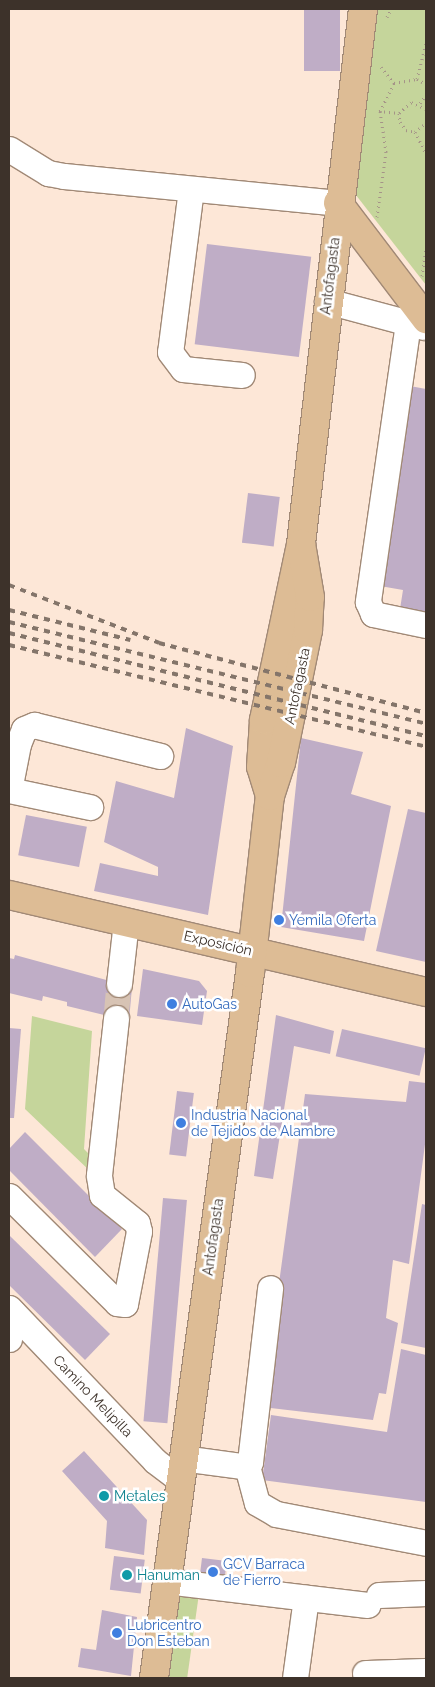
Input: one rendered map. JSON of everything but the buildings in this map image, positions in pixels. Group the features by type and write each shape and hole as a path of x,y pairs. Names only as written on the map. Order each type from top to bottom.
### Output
{"main road":[{"name":"Antofagasta","path":"154,1678 253,952 270,796 261,767 264,720 301,544 338,203 363,9"},
{"path":"338,203 372,250 420,323"},
{"name":"Exposición","path":"9,895 426,992"}],"street":[{"path":"9,149 48,173 64,176 338,203"},
{"path":"191,189 170,352 182,369 242,375"},
{"path":"327,301 420,323 368,602 373,614 426,625"},
{"path":"90,807 9,790 18,744 24,729 34,725 160,756"},
{"path":"119,984 126,922"},
{"path":"9,1196 117,1303 125,1304 139,1231 137,1224 102,1195 99,1176 116,1018"},
{"path":"246,1466 252,1457 270,1288"},
{"path":"9,1339 11,1310"},
{"name":"Camino Melipilla","path":"11,1310 155,1461 181,1469"},
{"path":"181,1469 246,1466"},
{"path":"246,1466 257,1503 276,1514 426,1543"},
{"path":"166,1581 306,1598 373,1600 426,1593"},
{"path":"295,1678 306,1598"},
{"path":"365,1673 426,1671"}],"path":[{"path":"417,80 426,42"},
{"path":"379,61 383,75 394,83 417,80 426,84"},
{"path":"372,250 386,152 380,111 394,83"},
{"path":"420,103 426,95"},
{"path":"415,132 406,130 400,122 399,113 411,102 420,103 426,109"},
{"path":"415,132 426,123"},
{"path":"415,132 426,154"}],"green space":[{"path":"373,9 426,9 426,285 352,190"},
{"path":"32,1016 92,1031 84,1149 93,1158 91,1172 25,1109"},
{"path":"178,1585 200,1588 187,1678 165,1678"}],"tunnel":[{"path":"116,1018 119,984"}],"railway":[{"path":"9,585 159,643 426,713"},
{"path":"9,610 130,640"},
{"path":"9,622 426,724"},
{"path":"9,633 426,736"},
{"path":"9,645 426,747"}],"place":[{"name":"Yemila Oferta","path":"279,920"},
{"name":"AutoGas","path":"172,1004"},
{"name":"Industria Nacional de Tejidos de Alambre","path":"181,1123"},
{"name":"Metales","path":"104,1496"},
{"name":"GCV Barraca de Fierro","path":"213,1572"},
{"name":"Hanuman","path":"127,1575"},
{"name":"Lubricentro Don Esteban","path":"117,1633"}]}
